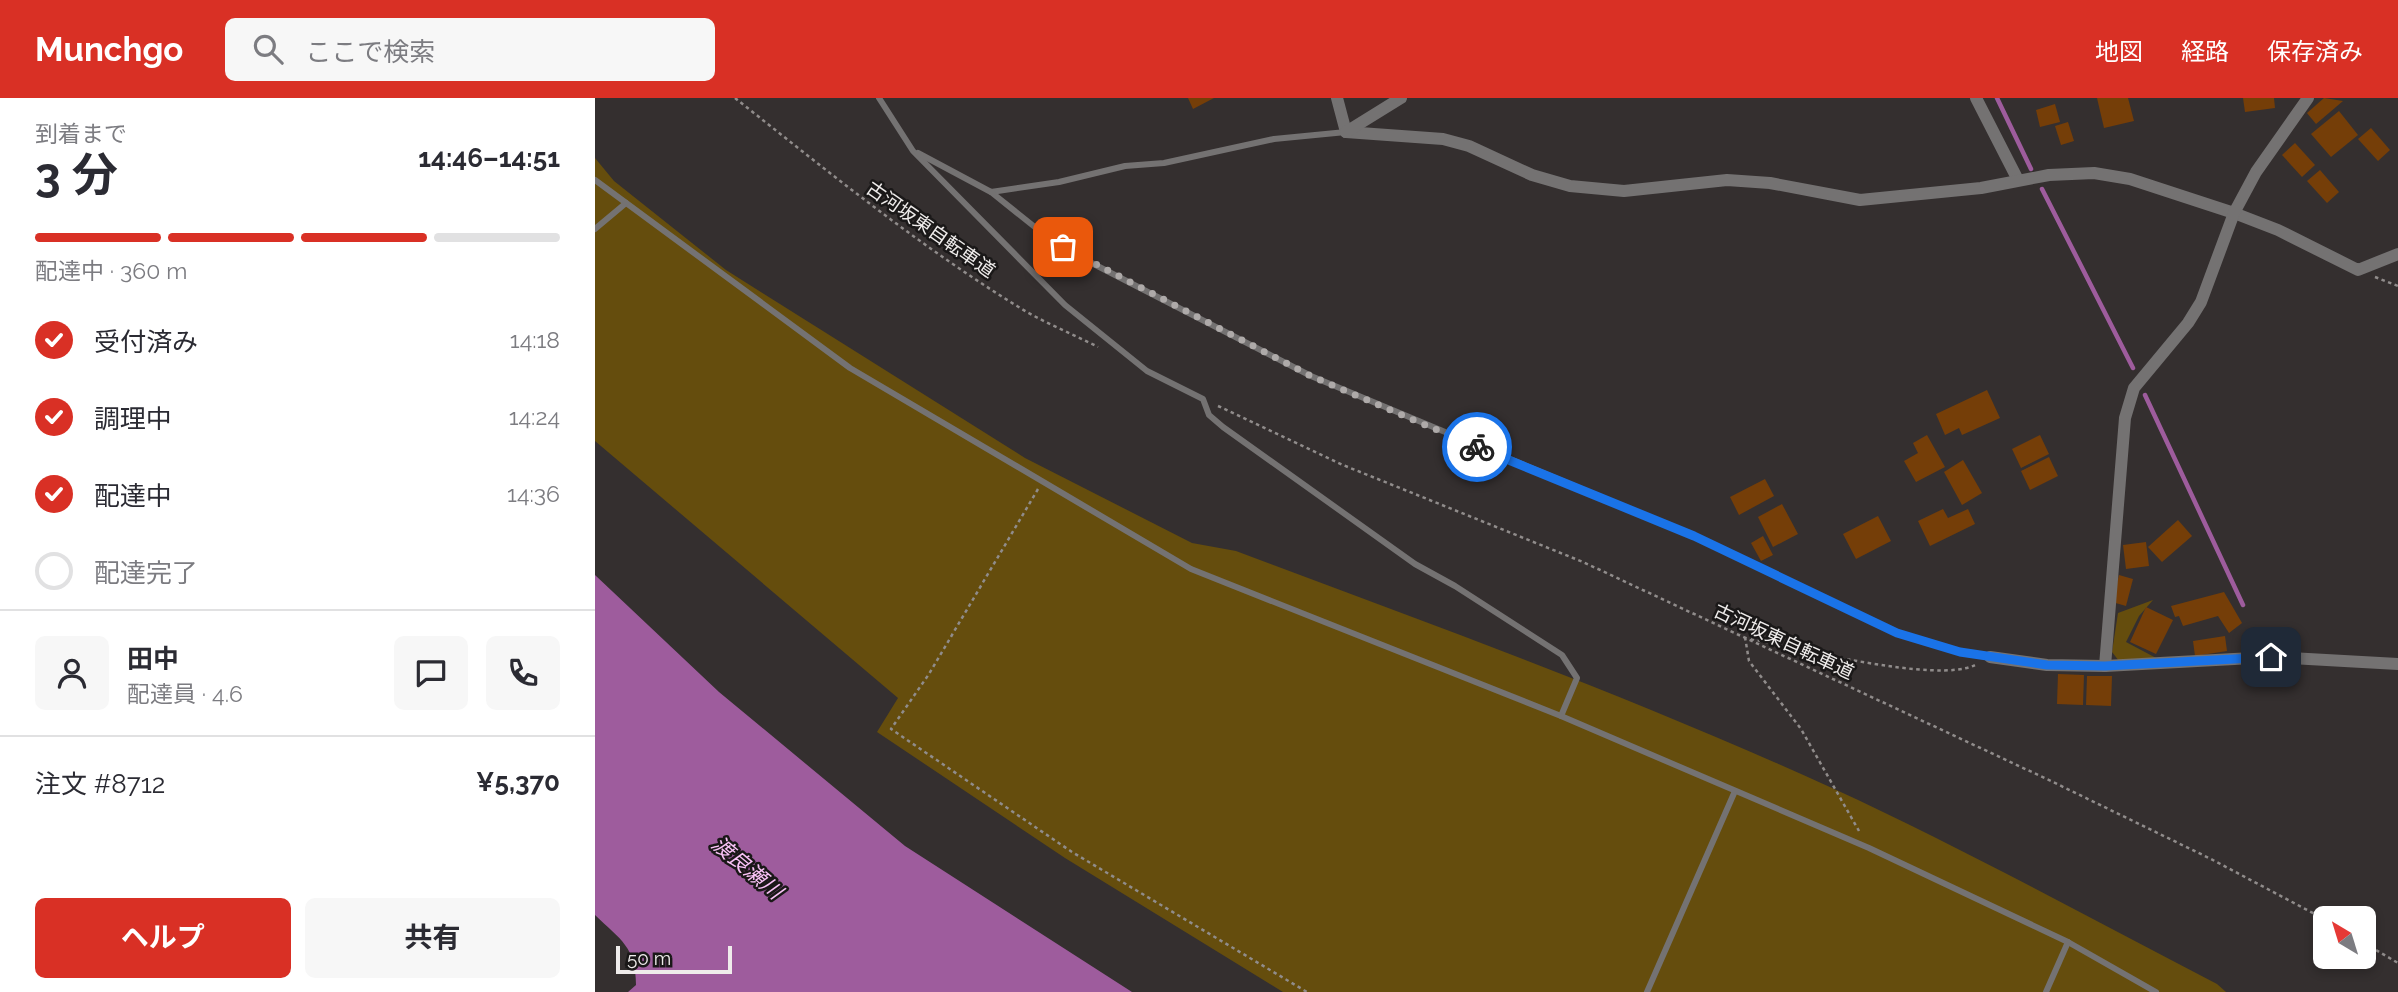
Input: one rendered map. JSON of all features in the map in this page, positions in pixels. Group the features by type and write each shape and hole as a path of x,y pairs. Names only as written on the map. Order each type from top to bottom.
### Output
{"street":[{"path":"1337,98 1346,132"},
{"path":"1346,132 1401,98"},
{"path":"1976,98 2018,180"},
{"path":"2105,666 2120,470 2129,400 2201,302 2234,214 2256,172 2308,98"},
{"path":"1346,132 1443,139 1469,146 1532,175 1570,186 1624,191 1727,180 1770,183 1860,200 2094,173 2130,179 2279,230 2358,270 2398,254"},
{"path":"1990,657 2047,665 2105,666 2271,657 2398,664"}],"lane":[{"path":"879,98 913,151 1065,305 1147,371 1203,399 1209,415 1223,428 1335,509 1562,655 1577,678 1561,716"},
{"path":"991,192 1059,182 1125,166 1164,163 1274,139 1346,132"},
{"path":"913,151 991,192 1046,236 1080,257 1311,376 1694,536 1897,633 1960,652 1990,657"},
{"path":"595,180 850,368 1191,569 1561,716 1869,848 2068,942 2156,992"},
{"path":"595,229 626,203"},
{"path":"1647,992 1735,791"},
{"path":"2046,992 2068,942"}],"path":[{"name":"古河坂東自転車道","path":"735,98 951,262 1018,307 1101,349"},
{"name":"古河坂東自転車道","path":"1221,407 1343,465 1583,562 2088,799 2211,859 2313,913"},
{"path":"1042,482 929,674 891,729 1072,852 1307,992"},
{"path":"1869,848 1801,729 1749,661 1744,637 1835,657 1941,671 1967,669 1990,657"},
{"path":"2377,951 2398,963"}],"shaded area":[{"path":"595,158 614,181 726,270 1025,458 1192,543 1236,551 1387,607 1536,664 1759,755 1978,859 2217,984 2226,992 1283,992 1065,858 877,732 898,698 595,441"},
{"path":"2153,600 2139,616 2126,642 2158,659 2119,661 2112,652 2118,613"}],"water":[{"name":"渡良瀬川","path":"595,575 719,692 905,846 1132,992 628,992 636,985 630,953 595,915"}],"building":[{"path":"1188,98 1214,98 1193,109"},
{"path":"2097,98 2128,98 2134,121 2104,128"},
{"path":"2243,98 2274,98 2275,108 2245,112"},
{"path":"2324,98 2343,101 2316,124 2307,113"},
{"path":"2055,104 2060,122 2040,127 2036,110"},
{"path":"2339,111 2358,135 2331,157 2311,134"},
{"path":"2068,122 2074,141 2061,145 2055,126"},
{"path":"2371,128 2390,150 2378,161 2358,139"},
{"path":"2295,143 2315,165 2302,177 2282,155"},
{"path":"2320,170 2339,192 2327,203 2307,181"},
{"path":"1987,390 2000,418 1962,435 1959,428 1945,435 1936,414"},
{"path":"1927,435 1945,467 1916,482 1904,461 1918,453 1913,443"},
{"path":"2040,435 2049,454 2021,468 2012,449"},
{"path":"2049,457 2058,476 2030,490 2021,471"},
{"path":"1963,460 1982,493 1962,505 1944,472"},
{"path":"1765,479 1774,496 1739,515 1730,497"},
{"path":"1782,504 1798,534 1773,547 1758,517"},
{"path":"1943,509 1948,518 1968,509 1975,524 1930,546 1918,521"},
{"path":"1878,516 1891,541 1856,559 1843,534"},
{"path":"2178,520 2192,536 2162,562 2148,547"},
{"path":"1763,536 1773,555 1761,561 1751,543"},
{"path":"2146,542 2149,566 2126,569 2123,545"},
{"path":"2119,575 2133,579 2126,606 2112,602"},
{"path":"2224,592 2242,623 2229,633 2218,616 2183,626 2179,616 2175,617 2171,606"},
{"path":"2146,607 2173,620 2156,654 2130,642"},
{"path":"2225,636 2227,651 2195,656 2193,641"},
{"path":"2058,674 2084,675 2083,705 2057,704"},
{"path":"2087,676 2112,676 2111,706 2086,705"}],"waterway":[{"path":"1997,98 2031,169"},
{"path":"2042,189 2133,368"},
{"path":"2145,395 2243,605"}],"way so far":[{"path":"1063,247 1311,376 1477,447"}],"route":[{"path":"1477,447 1694,536 1897,633 1960,652 2047,665 2105,666 2151,666 2271,657"}]}
